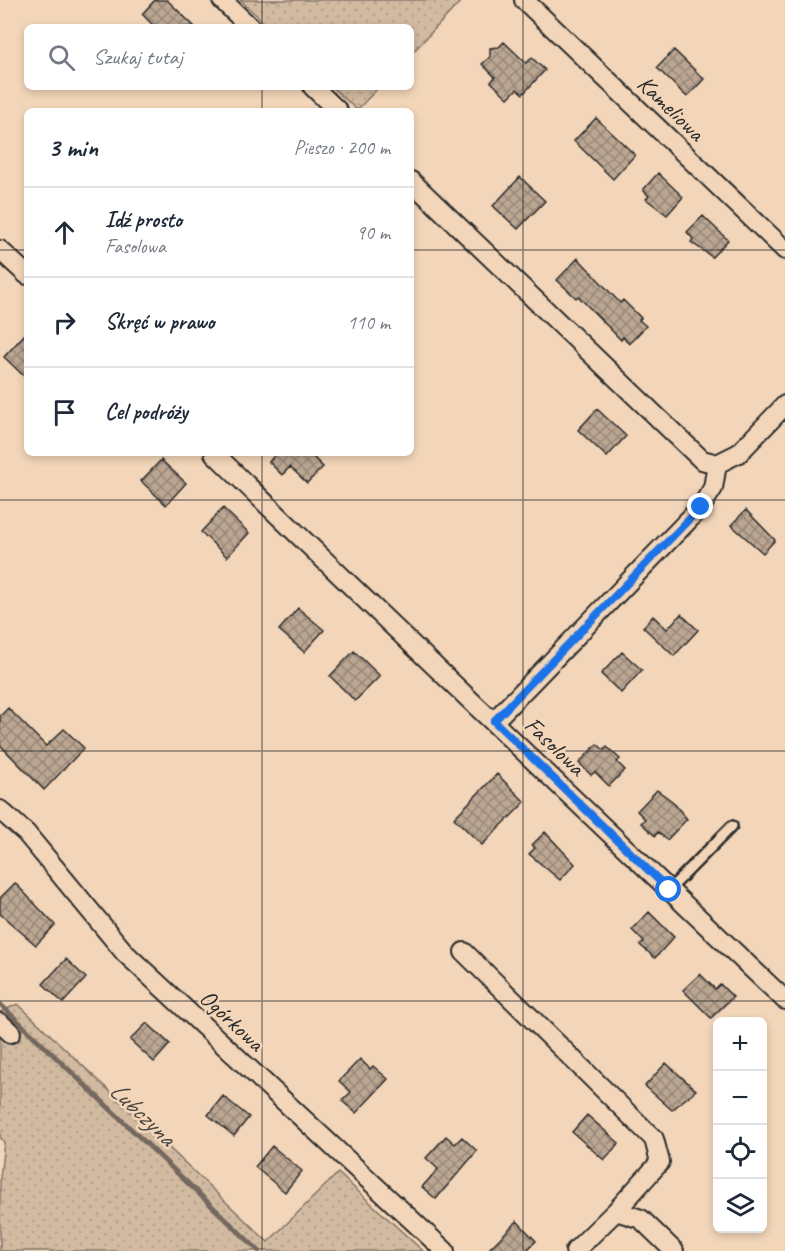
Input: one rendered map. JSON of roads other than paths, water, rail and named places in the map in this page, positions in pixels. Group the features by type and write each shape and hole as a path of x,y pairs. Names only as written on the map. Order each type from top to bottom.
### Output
{"street":[{"path":"222,0 247,24"},
{"name":"Kameliowa","path":"524,0 785,250"},
{"path":"316,90 335,108"},
{"path":"414,184 702,460 717,464 740,453 785,405"},
{"path":"0,250 24,272"},
{"name":"Fasolowa","path":"217,456 414,649 494,721 785,1000"},
{"path":"494,721 701,507 713,488 717,464"},
{"name":"Ogórkowa","path":"0,810 26,833 125,953 445,1251"},
{"path":"464,952 654,1139 660,1162 616,1211 575,1251"},
{"path":"616,1211 641,1219 674,1251"}],"lane":[{"path":"669,890 732,826"}],"waterway":[{"name":"Lubczyna","path":"0,1004 259,1251"}]}
